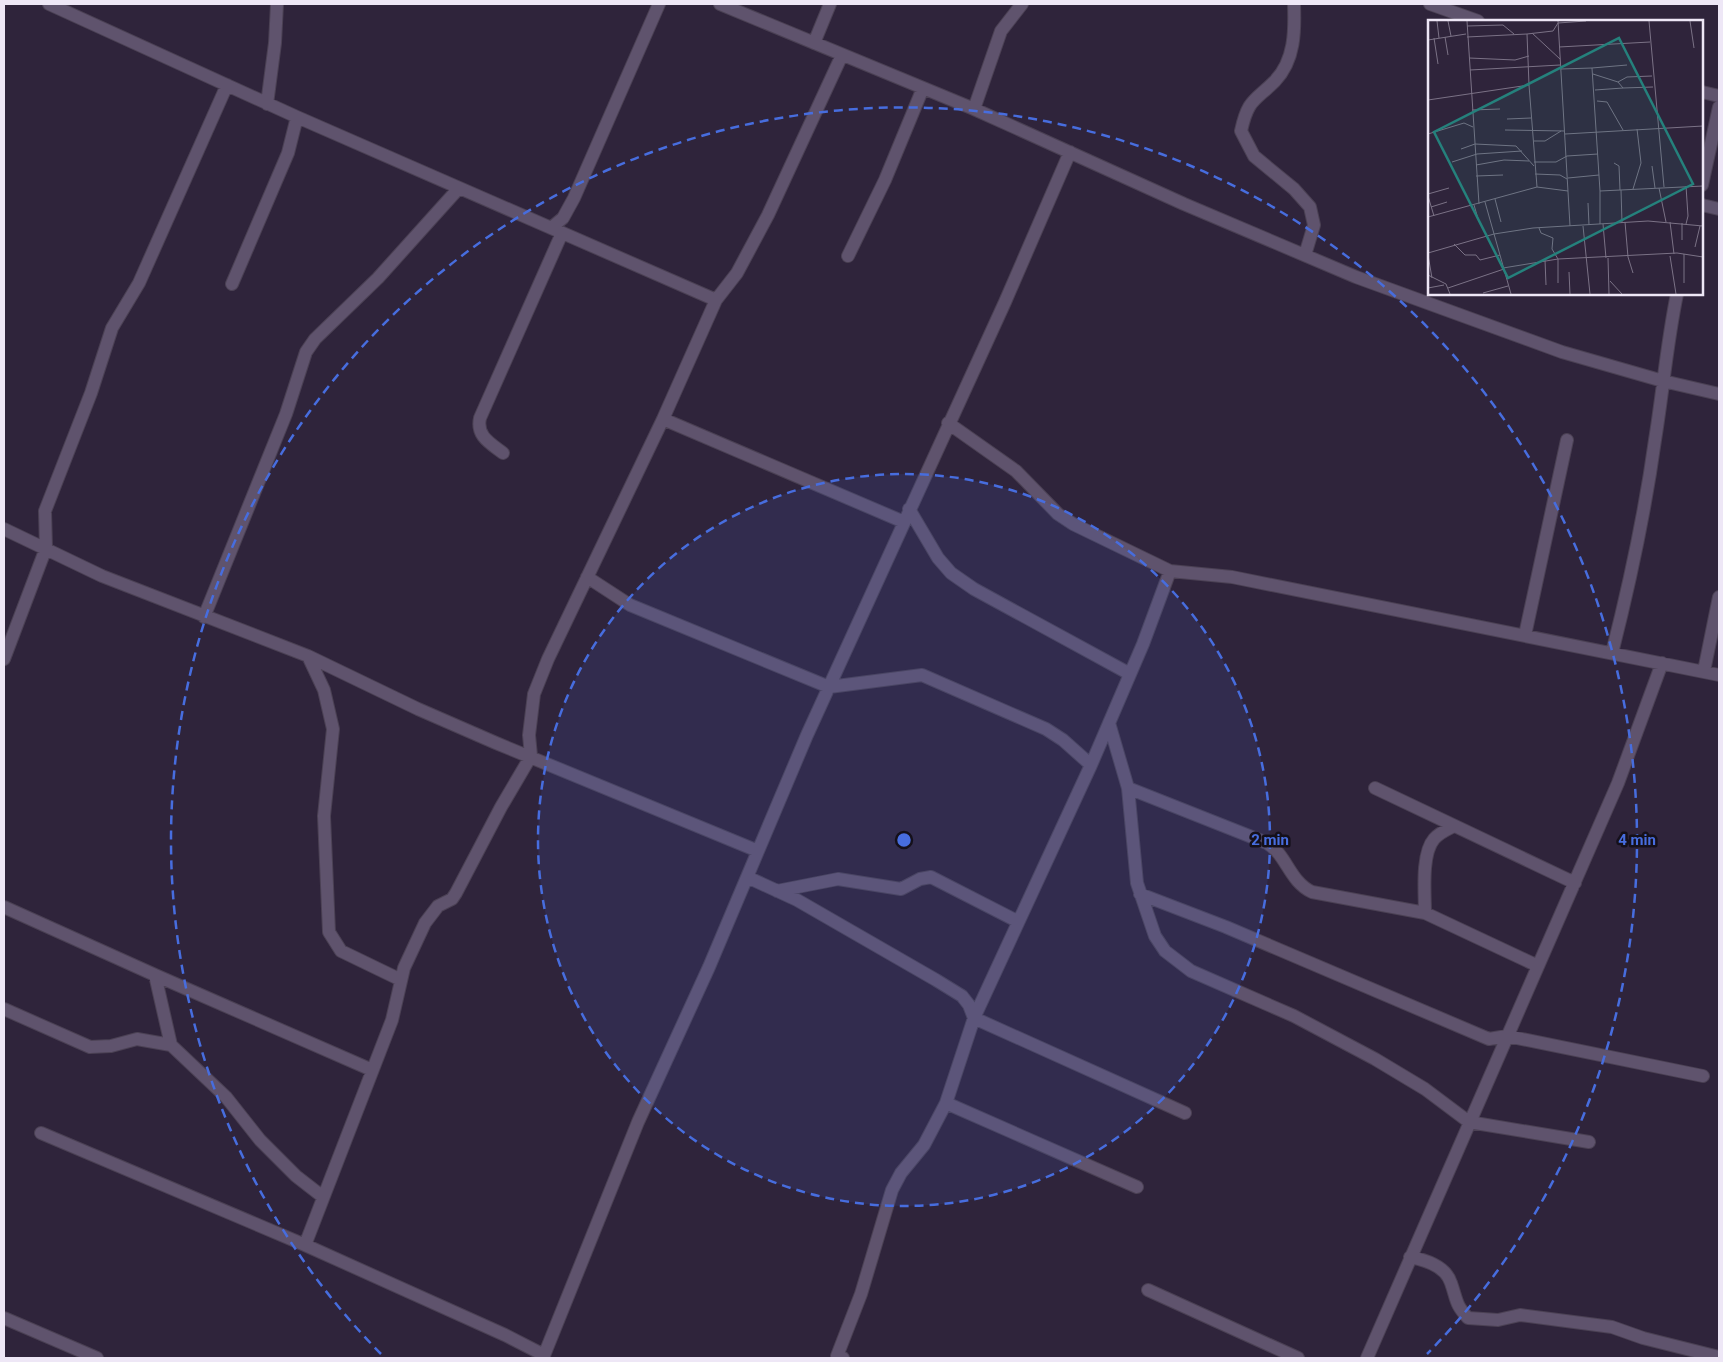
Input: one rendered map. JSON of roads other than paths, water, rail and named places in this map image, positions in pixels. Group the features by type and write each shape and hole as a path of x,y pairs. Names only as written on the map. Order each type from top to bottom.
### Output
{"street":[{"path":"48,4 62,7 267,104 716,300"},
{"path":"267,104 275,43 277,4"},
{"path":"504,453 480,434 478,427 480,418 557,230 574,198 659,4"},
{"path":"720,4 974,109 1305,255 1491,328 1562,352 1663,381 1719,394"},
{"path":"814,43 830,4"},
{"path":"974,109 1001,31 1022,4"},
{"path":"1294,4 1292,48 1275,80 1250,102 1244,115 1241,131 1254,156 1294,190 1310,207 1314,225 1305,255"},
{"path":"1430,4 1475,20"},
{"path":"304,1245 392,1020 400,980 425,923 438,906 452,899 456,893 531,756 529,735 534,694 548,658 663,419 716,300 737,273 768,215 842,54"},
{"path":"4,660 46,548 45,511 91,393 112,328 139,283 227,85"},
{"path":"848,256 885,180 923,88"},
{"path":"1703,92 1719,96"},
{"path":"1703,180 1719,107"},
{"path":"232,284 288,153 297,117"},
{"path":"41,1133 304,1245 505,1335 544,1357 638,1122 829,687 948,423 1005,302 1070,152"},
{"path":"204,617 286,414 306,352 315,339 378,278 459,188"},
{"path":"1703,205 1719,209"},
{"path":"1612,653 1638,546 1668,339 1677,295"},
{"path":"663,419 904,522"},
{"path":"948,423 1016,471 1058,514 1073,524 1170,571 1232,577 1719,675"},
{"path":"1525,635 1567,440"},
{"path":"909,509 938,558 951,573 974,589 1130,674"},
{"path":"4,529 102,576 308,656 418,709 758,851"},
{"path":"838,1358 861,1294 892,1190 901,1173 924,1145 946,1103 974,1018 1017,921 1091,765 1130,674 1170,571"},
{"path":"587,577 630,605 829,687 908,675 922,675 1046,729 1063,740 1091,765"},
{"path":"1704,672 1719,597"},
{"path":"308,656 324,690 333,729 324,816 329,932 341,951 400,980"},
{"path":"1367,1358 1618,783 1662,663"},
{"path":"1109,723 1128,788 1136,883 1155,936 1166,951 1192,971 1294,1016 1375,1059 1425,1089 1469,1122 1589,1142"},
{"path":"1128,788 1266,843 1276,849 1294,879 1303,888 1312,892 1425,913 1538,966"},
{"path":"1375,788 1575,883"},
{"path":"1425,913 1427,853 1436,837 1454,826"},
{"path":"747,877 777,891 962,996 974,1018 1185,1113"},
{"path":"777,891 838,879 901,889 920,879 931,877 1017,921"},
{"path":"1140,894 1226,928 1489,1039 1507,1036 1703,1076"},
{"path":"4,907 372,1070"},
{"path":"155,975 171,1044 226,1097 260,1140 296,1176 323,1197"},
{"path":"4,1008 90,1047 111,1046 137,1039 171,1044"},
{"path":"946,1103 1137,1187"},
{"path":"1410,1257 1434,1264 1446,1274 1451,1283 1453,1298 1468,1318 1498,1320 1520,1315 1612,1327 1643,1338 1719,1357"},
{"path":"1148,1290 1298,1358"},
{"path":"4,1318 97,1358"}]}
